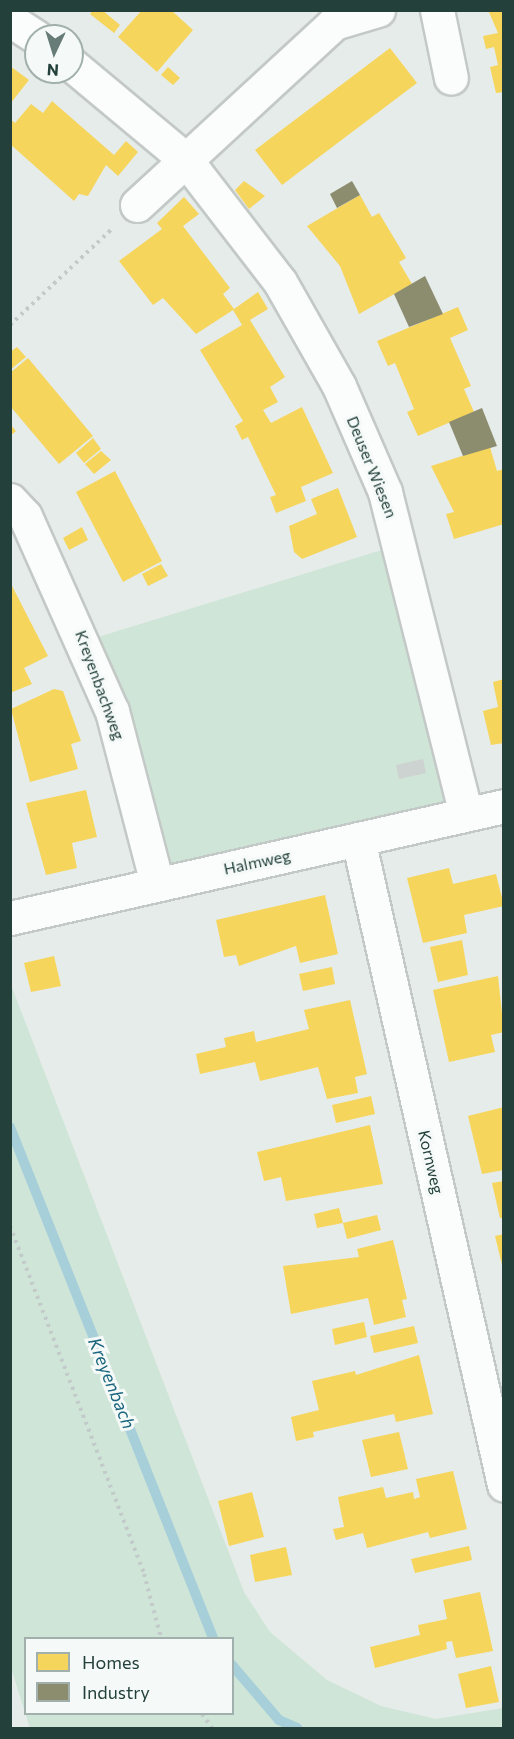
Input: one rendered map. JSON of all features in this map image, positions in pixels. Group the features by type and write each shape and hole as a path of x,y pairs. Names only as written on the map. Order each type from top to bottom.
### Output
{"street":[{"path":"137,205 334,22 378,10"},
{"path":"437,10 451,78"},
{"path":"10,20 24,30"},
{"name":"Deuser Wiesen","path":"84,75 186,160 280,282 339,386 381,482 408,571 466,814"},
{"name":"Kreyenbachweg","path":"10,500 26,516 108,701 157,884"},
{"name":"Halmweg","path":"10,918 504,806"},
{"name":"Kornweg","path":"358,839 504,1485"}],"path":[{"path":"10,325 137,205"},
{"path":"10,1226 144,1574 162,1637"},
{"path":"203,1715 212,1728"}],"green space":[{"path":"398,545 466,814 157,884 85,641"},
{"path":"11,985 244,1592 270,1632 327,1680 381,1706 436,1719 503,1708 503,1728 30,1728 26,1715 234,1715 234,1637 24,1637 24,1709 10,1665"}],"building: Homes":[{"path":"93,10 102,10 120,25 114,33 90,14"},
{"path":"142,10 171,10 193,30 157,72 118,37"},
{"path":"488,10 504,10 504,92 496,93 490,67 498,65 494,47 486,49 483,36 498,33"},
{"path":"390,48 417,83 282,185 255,150"},
{"path":"10,66 24,76 26,84 10,104"},
{"path":"168,67 180,78 173,85 161,75"},
{"path":"52,101 114,155 126,141 138,152 118,176 106,165 88,196 79,194 74,201 10,144 10,119 15,123 31,104 43,113"},
{"path":"244,181 265,196 249,209 235,190"},
{"path":"360,195 372,217 379,213 406,258 399,262 412,284 359,314 340,266 307,226"},
{"path":"184,197 199,214 183,226 230,288 223,294 234,309 258,292 268,309 250,320 285,377 270,387 278,402 263,410 271,423 302,407 333,473 301,487 306,501 276,513 270,497 276,495 248,437 242,440 235,426 243,421 200,350 242,325 233,310 196,334 163,298 153,305 119,261 162,229 157,223"},
{"path":"458,307 468,330 450,338 471,386 464,389 474,412 418,436 407,412 414,409 395,363 388,366 377,341"},
{"path":"17,347 26,357 10,370 10,352"},
{"path":"28,358 93,436 59,464 10,406 10,373"},
{"path":"10,424 16,431 10,436"},
{"path":"93,438 101,449 84,463 76,453"},
{"path":"490,447 497,471 504,469 504,524 454,539 446,514 454,512 431,466"},
{"path":"101,451 111,460 94,474 85,464"},
{"path":"115,471 162,561 123,582 76,492"},
{"path":"338,488 357,537 302,559 294,552 289,526 317,514 311,499"},
{"path":"82,527 88,540 69,550 63,538"},
{"path":"161,564 168,576 148,586 142,574"},
{"path":"10,582 48,656 24,668 32,684 10,693"},
{"path":"504,679 504,743 491,745 483,711 498,707 493,682"},
{"path":"54,689 63,691 81,741 71,744 78,769 30,782 11,709"},
{"path":"86,790 97,837 72,843 77,868 46,875 26,803"},
{"path":"449,868 453,884 496,874 504,906 464,915 467,933 423,943 407,878"},
{"path":"325,895 338,954 300,963 296,946 239,966 236,955 224,957 216,920"},
{"path":"462,940 468,975 438,982 430,947"},
{"path":"54,956 61,986 31,992 24,963"},
{"path":"332,967 335,984 303,991 299,974"},
{"path":"498,976 504,1032 491,1035 495,1052 449,1062 433,990"},
{"path":"350,1000 367,1074 355,1077 358,1093 327,1099 318,1067 260,1081 255,1062 200,1074 196,1054 226,1047 224,1038 254,1031 256,1042 309,1029 304,1010"},
{"path":"371,1096 375,1114 336,1123 332,1105"},
{"path":"504,1107 504,1170 482,1174 468,1116"},
{"path":"370,1125 383,1184 286,1201 281,1177 264,1181 257,1152"},
{"path":"504,1181 504,1218 500,1218 492,1183"},
{"path":"339,1208 343,1223 317,1228 314,1214"},
{"path":"377,1215 381,1230 347,1239 343,1223"},
{"path":"504,1234 504,1268 503,1269 495,1236"},
{"path":"393,1240 407,1299 402,1300 406,1317 374,1325 368,1298 291,1314 283,1266 359,1257 357,1249"},
{"path":"364,1322 367,1337 335,1345 332,1329"},
{"path":"414,1326 418,1343 374,1353 370,1336"},
{"path":"419,1355 433,1414 396,1422 394,1414 313,1432 314,1437 296,1441 291,1417 319,1410 312,1381 355,1371 356,1375"},
{"path":"399,1432 408,1469 371,1477 362,1440"},
{"path":"453,1471 467,1529 430,1538 428,1532 367,1548 363,1533 336,1540 333,1529 344,1527 338,1497 383,1487 386,1498 413,1492 414,1499 420,1497 416,1479"},
{"path":"252,1492 264,1537 229,1546 218,1501"},
{"path":"469,1546 472,1560 415,1573 411,1559"},
{"path":"286,1547 292,1575 255,1582 250,1555"},
{"path":"480,1592 493,1651 456,1658 452,1641 446,1642 447,1649 375,1668 370,1647 420,1635 418,1625 447,1619 443,1600"},
{"path":"491,1666 499,1702 466,1708 458,1674"}],"building: Industry":[{"path":"352,181 360,195 337,208 330,194"},
{"path":"425,276 443,314 409,327 394,294"},
{"path":"482,408 497,446 463,456 449,422"}],"building: Other":[{"path":"423,759 426,773 399,779 396,765"}],"waterway":[{"name":"Kreyenbach","path":"10,1127 213,1637"},
{"name":"Kreyenbach","path":"234,1667 279,1720 297,1728"}]}
